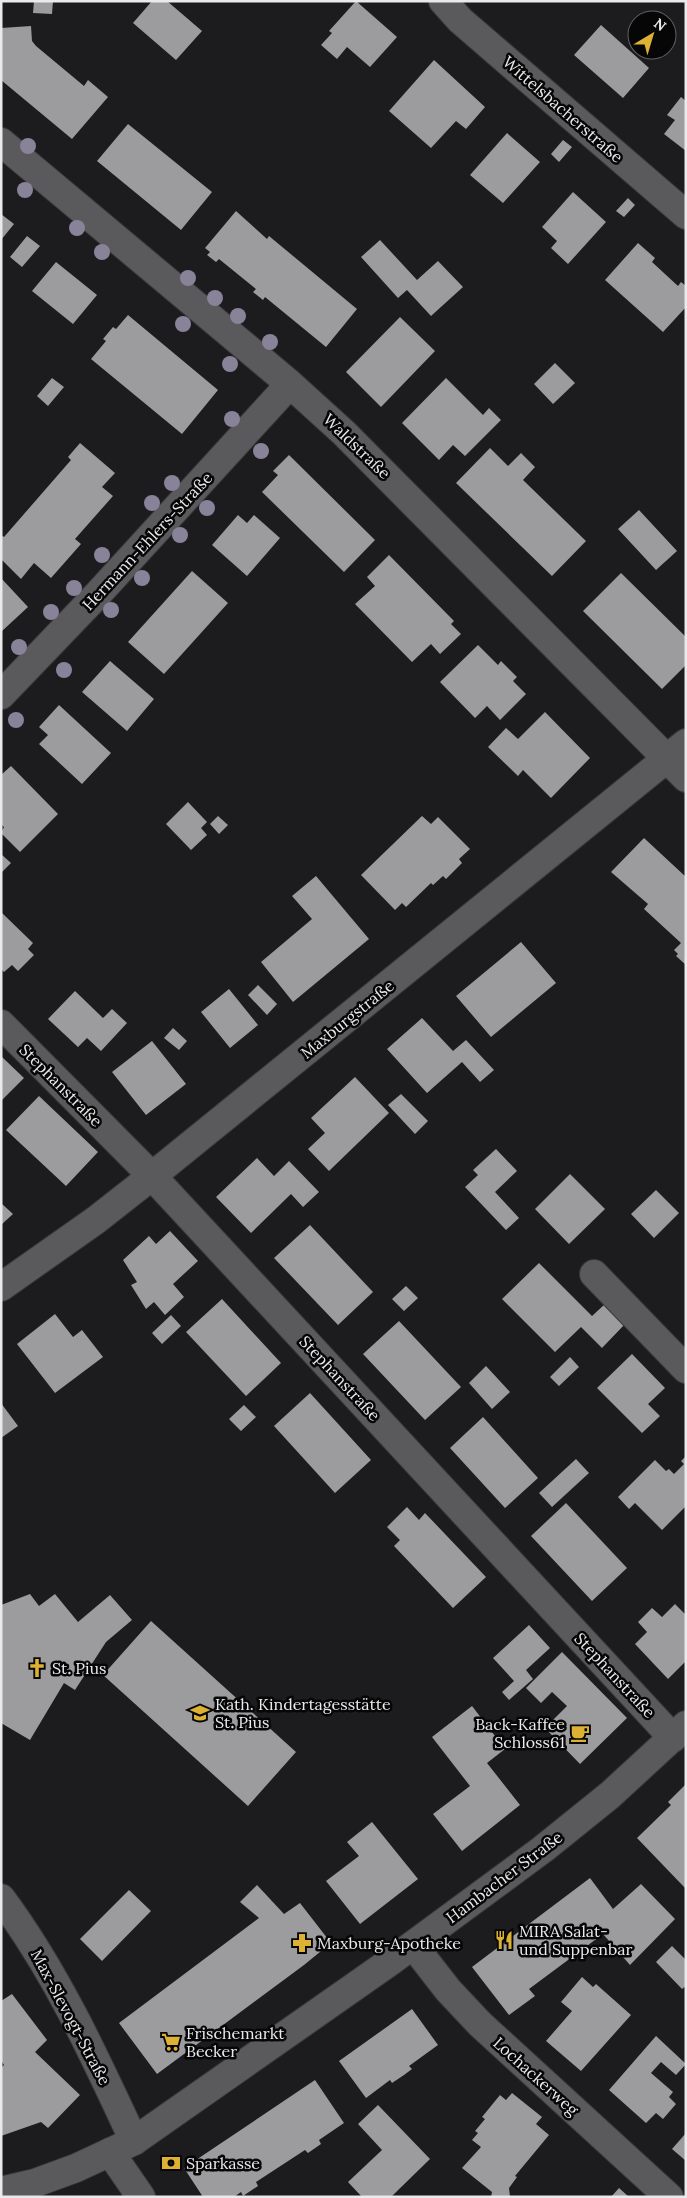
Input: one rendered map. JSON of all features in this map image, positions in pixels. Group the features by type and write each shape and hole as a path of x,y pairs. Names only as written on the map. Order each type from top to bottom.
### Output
{"street":[{"name":"Wittelsbacherstraße","path":"443,1 460,20 686,215"},
{"name":"Waldstraße","path":"1,142 290,384 344,433 679,761"},
{"name":"Hermann-Ehlers-Straße","path":"1,696 290,384"},
{"name":"Maxburgstraße","path":"1,1287 96,1220 679,761"},
{"name":"Stephanstraße","path":"1,1024 152,1176 679,1731"},
{"path":"594,1274 686,1370"},
{"name":"Hambacher Straße","path":"1,2191 35,2190 134,2140 413,1945 543,1849 610,1795 679,1731"},
{"name":"Max-Slevogt-Straße","path":"1,1898 38,1953 73,2015 134,2140"},
{"name":"Lochackerweg","path":"413,1945 448,1990 480,2024 669,2197"},
{"path":"110,2152 141,2197"}],"building":[{"path":"34,1 53,1 52,14 33,13"},
{"path":"152,1 167,1 202,31 176,60 133,23"},
{"path":"356,1 397,37 370,67 347,47 337,59 321,45 332,33 329,31"},
{"path":"601,25 627,48 627,60 640,60 649,68 623,98 574,55"},
{"path":"31,26 32,41 36,46 84,86 88,80 108,97 72,139 1,80 1,28"},
{"path":"434,60 485,107 466,129 456,121 431,148 389,111"},
{"path":"681,97 686,101 686,151 664,134 675,120 667,115"},
{"path":"128,124 212,192 181,230 97,161"},
{"path":"507,133 540,162 503,203 470,175"},
{"path":"563,140 572,147 559,162 551,154"},
{"path":"573,192 606,222 568,264 551,248 557,241 542,227"},
{"path":"628,198 635,205 624,217 616,211"},
{"path":"236,211 267,239 269,236 357,309 326,347 265,297 263,300 253,292 256,289 219,259 216,262 207,255 210,252 205,248"},
{"path":"1,214 14,224 1,240"},
{"path":"27,236 40,246 22,267 10,257"},
{"path":"380,240 417,280 438,261 463,287 431,316 407,290 398,298 361,257"},
{"path":"638,243 655,258 652,262 678,286 681,282 686,286 686,307 663,332 605,280"},
{"path":"56,262 97,295 73,324 32,291"},
{"path":"128,315 218,390 182,434 91,359 106,341 103,339 113,327 116,329"},
{"path":"400,317 435,351 381,407 346,372"},
{"path":"555,363 575,383 553,404 534,384"},
{"path":"52,378 64,387 48,406 37,396"},
{"path":"446,378 483,415 489,408 501,420 465,456 453,445 439,460 402,423"},
{"path":"80,443 115,473 102,487 113,496 75,539 81,544 51,578 34,563 21,579 1,559 1,535 4,537 71,460 68,457"},
{"path":"490,448 508,466 521,453 535,467 523,480 586,541 552,576 456,483"},
{"path":"289,455 375,540 344,572 262,492 278,475 273,471"},
{"path":"639,510 677,551 656,570 618,529"},
{"path":"238,515 247,523 254,515 280,538 247,576 212,545"},
{"path":"389,555 454,621 451,624 461,634 440,654 431,644 412,662 355,604 375,586 367,577"},
{"path":"192,571 228,603 164,674 128,642"},
{"path":"621,573 686,637 686,665 662,689 583,611"},
{"path":"1,578 28,607 1,632"},
{"path":"478,645 498,665 501,661 517,677 513,681 526,694 500,720 487,706 475,718 440,682"},
{"path":"110,661 154,699 127,731 82,692"},
{"path":"59,705 111,753 82,784 39,744 48,735 39,727"},
{"path":"545,712 590,758 551,798 523,770 518,776 488,747 506,728 518,739"},
{"path":"11,766 58,814 20,852 1,833 4,827 1,824 1,775"},
{"path":"188,802 207,822 201,828 207,835 191,850 166,824"},
{"path":"218,816 228,825 219,834 210,824"},
{"path":"422,816 431,824 438,817 470,849 459,859 462,863 446,879 443,876 433,885 431,883 406,907 402,903 395,910 361,875"},
{"path":"644,838 686,877 686,965 676,956 678,954 674,950 681,943 644,909 648,904 611,872"},
{"path":"1,854 11,863 1,873"},
{"path":"316,876 369,939 293,1002 261,962 312,919 292,896"},
{"path":"1,912 33,943 28,949 34,955 18,971 12,965 4,972 1,969"},
{"path":"521,942 556,983 491,1037 456,996"},
{"path":"258,985 277,1004 267,1015 248,995"},
{"path":"229,989 258,1025 230,1048 201,1012"},
{"path":"75,991 103,1018 112,1009 127,1023 101,1051 87,1038 78,1047 48,1019"},
{"path":"422,1018 453,1051 466,1040 494,1070 480,1082 462,1062 427,1093 387,1049"},
{"path":"173,1028 187,1041 179,1050 164,1038"},
{"path":"152,1041 186,1084 146,1115 112,1072"},
{"path":"1,1056 24,1078 1,1101"},
{"path":"355,1077 389,1113 329,1171 308,1149 325,1133 311,1118"},
{"path":"401,1094 428,1121 415,1134 388,1105"},
{"path":"39,1096 98,1152 66,1186 6,1130"},
{"path":"496,1149 517,1171 495,1192 519,1218 506,1230 465,1187 478,1175 473,1170"},
{"path":"257,1158 274,1176 289,1161 319,1192 303,1207 291,1194 251,1233 216,1197"},
{"path":"570,1174 605,1209 569,1244 535,1209"},
{"path":"656,1190 679,1213 654,1238 631,1214"},
{"path":"1,1203 13,1214 1,1225"},
{"path":"310,1225 373,1292 338,1325 274,1258"},
{"path":"170,1231 198,1261 173,1284 184,1297 165,1315 154,1302 146,1309 131,1285 137,1282 123,1260 149,1236 156,1244"},
{"path":"539,1263 592,1316 605,1304 625,1324 602,1348 581,1327 555,1352 502,1299"},
{"path":"406,1286 418,1298 404,1311 392,1299"},
{"path":"222,1299 281,1363 246,1396 186,1332"},
{"path":"55,1314 73,1337 82,1330 103,1357 55,1393 17,1344"},
{"path":"171,1315 181,1326 162,1344 152,1333"},
{"path":"399,1321 461,1387 425,1420 363,1354"},
{"path":"632,1354 665,1388 648,1404 660,1416 642,1433 597,1388"},
{"path":"570,1357 579,1367 559,1386 550,1377"},
{"path":"486,1366 510,1392 492,1409 469,1383"},
{"path":"310,1393 371,1460 335,1493 274,1426"},
{"path":"1,1403 18,1426 1,1438"},
{"path":"244,1405 256,1417 241,1431 229,1419"},
{"path":"483,1417 538,1478 505,1508 450,1448"},
{"path":"686,1456 686,1506 662,1530 635,1503 629,1509 618,1497 655,1460 666,1471 669,1469 674,1474 684,1464 681,1461"},
{"path":"576,1459 589,1473 552,1507 539,1493"},
{"path":"566,1503 627,1568 592,1601 531,1536"},
{"path":"407,1507 419,1520 425,1513 486,1577 453,1608 394,1546 400,1540 387,1527"},
{"name":"St. Pius","path":"30,1594 39,1606 55,1594 78,1622 110,1595 132,1620 106,1642 75,1690 64,1683 30,1740 1,1723 1,1605"},
{"path":"675,1604 686,1615 686,1661 668,1679 635,1644 647,1632 638,1622 652,1608 662,1617"},
{"name":"Kath. Kindertagesstätte St. Pius","path":"151,1621 296,1752 248,1806 103,1675"},
{"path":"529,1625 550,1648 526,1670 533,1679 509,1700 502,1692 514,1681 493,1658"},
{"path":"562,1652 627,1718 580,1764 545,1728 567,1706 552,1692 541,1703 526,1688"},
{"path":"472,1706 505,1749 487,1763 520,1805 462,1851 433,1814 470,1786 432,1737"},
{"path":"686,1784 686,1889 637,1838 671,1805 668,1802"},
{"path":"372,1822 418,1879 360,1924 326,1881 359,1856 347,1842"},
{"path":"590,1878 613,1909 641,1884 675,1919 630,1965 603,1934 529,1989 535,1996 509,2015 472,1967"},
{"path":"257,1885 284,1914 300,1903 331,1943 157,2074 119,2023 259,1918 240,1902"},
{"path":"129,1890 151,1911 102,1961 80,1939"},
{"path":"672,1946 686,1960 686,1986 682,1989 656,1962"},
{"path":"582,1977 593,1987 596,1984 631,2015 581,2071 546,2041 572,2011 561,2002"},
{"path":"12,1994 47,2040 35,2052 80,2095 48,2128 41,2122 1,2136 1,2068 4,2065 1,2060 1,2001"},
{"path":"412,2009 438,2045 409,2066 412,2069 404,2075 392,2083 390,2080 366,2098 339,2061"},
{"path":"656,2036 686,2064 676,2075 661,2062 651,2073 673,2092 669,2097 676,2104 663,2119 656,2113 646,2123 609,2090"},
{"path":"315,2080 344,2123 319,2140 321,2144 308,2153 305,2150 256,2182 258,2186 243,2196 241,2192 234,2197 203,2197 184,2168"},
{"path":"512,2093 542,2117 536,2124 549,2135 515,2176 517,2177 509,2188 510,2197 491,2197 492,2192 462,2168 481,2147 472,2140 478,2133 475,2131 485,2119 482,2117 500,2095 506,2100"},
{"path":"378,2105 430,2159 391,2197 362,2197 348,2182 382,2150 358,2124"},
{"path":"686,2133 686,2161 672,2149"},
{"path":"619,2188 629,2197 611,2197"}],"place":[{"name":"St. Pius","path":"37,1668"},
{"name":"Kath. Kindertagesstätte St. Pius","path":"200,1713"},
{"name":"Back-Kaffee Schloss61","path":"580,1733"},
{"name":"MIRA Salat- und Suppenbar","path":"504,1940"},
{"name":"Maxburg-Apotheke","path":"302,1943"},
{"name":"Frischemarkt Becker","path":"171,2042"},
{"name":"Sparkasse","path":"171,2163"}]}
